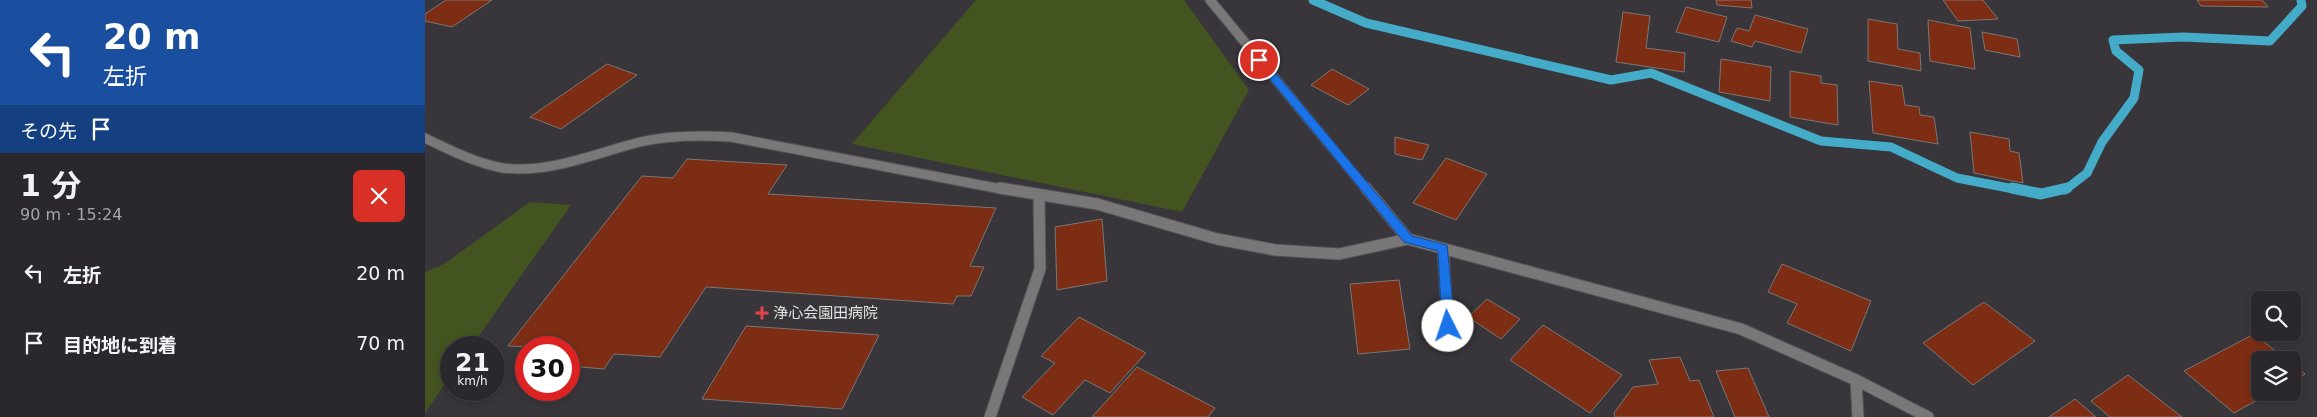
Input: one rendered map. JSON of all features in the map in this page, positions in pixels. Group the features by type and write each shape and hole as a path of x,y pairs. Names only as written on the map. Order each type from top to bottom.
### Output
{"street":[{"path":"1210,0 1409,239"},
{"path":"425,138 485,164 524,168 565,163 642,142 690,134 731,137 1039,196 1097,204 1217,239 1275,250 1339,254 1409,239 1741,329 1856,380 1928,417"},
{"path":"990,417 1040,269 1039,196"},
{"path":"1443,248 1449,346"},
{"path":"1856,380 1858,417"}],"green space":[{"path":"976,0 1184,0 1249,90 1182,212 852,144"},
{"path":"530,202 571,205 479,336 440,336 440,391 425,413 425,272 444,264"}],"building":[{"path":"446,0 492,0 452,27 425,21 425,14"},
{"path":"1716,0 1751,0 1752,8 1717,5"},
{"path":"1943,0 1983,0 1998,19 1958,21"},
{"path":"2197,0 2262,0 2268,7 2201,6"},
{"path":"1686,7 1727,17 1719,42 1676,32"},
{"path":"1623,12 1650,16 1646,48 1685,53 1684,72 1616,62"},
{"path":"1755,15 1808,29 1801,53 1755,41 1752,47 1731,41 1737,28 1749,31"},
{"path":"1868,19 1897,24 1898,49 1920,53 1921,71 1868,61"},
{"path":"1928,20 1970,28 1975,69 1930,61"},
{"path":"1982,32 2017,39 2020,57 1985,50"},
{"path":"1721,59 1771,67 1770,101 1719,92"},
{"path":"607,64 637,75 561,129 530,117"},
{"path":"1332,69 1369,89 1348,105 1311,85"},
{"path":"1790,71 1821,76 1821,83 1837,85 1838,125 1790,117"},
{"path":"1869,81 1902,86 1905,105 1919,107 1920,115 1934,117 1938,144 1873,133"},
{"path":"1970,132 2009,139 2010,151 2019,153 2023,183 1974,173"},
{"path":"1395,137 1429,145 1422,160 1395,154"},
{"path":"1446,158 1487,174 1456,220 1413,203"},
{"path":"687,159 787,165 768,194 996,208 970,266 984,267 971,296 957,296 953,304 706,287 660,357 614,354 604,369 580,367 580,336 516,336 642,176 673,178"},
{"path":"1102,219 1107,281 1057,290 1055,227"},
{"path":"1782,264 1871,301 1851,351 1787,323 1797,304 1768,292"},
{"path":"1399,280 1410,349 1358,354 1350,284"},
{"path":"1487,299 1520,319 1501,339 1468,317"},
{"path":"1984,302 2035,341 1973,385 1923,343"},
{"path":"1079,317 1146,353 1110,393 1085,380 1053,415 1022,397 1055,363 1041,356"},
{"path":"1543,325 1622,375 1590,413 1510,360"},
{"path":"746,326 879,335 842,409 702,399"},
{"path":"2251,336 2251,341 2263,341 2276,351 2251,351 2251,401 2255,401 2234,413 2184,371"},
{"path":"515,337 515,346 508,346"},
{"path":"1680,357 1690,381 1699,380 1714,417 1615,417 1614,413 1633,387 1658,384 1649,360"},
{"path":"1137,367 1215,408 1208,417 1092,417"},
{"path":"1748,368 1769,417 1735,417 1716,371"},
{"path":"2128,375 2182,417 2110,417 2091,401"},
{"path":"2075,399 2096,417 2049,417"}],"waterway":[{"path":"1313,0 1366,23 1611,80 1651,73 1821,141 1891,147 1957,178 2019,190"},
{"path":"2065,190 2087,173 2102,142 2134,98 2139,70 2116,51 2113,40 2183,37 2270,41 2302,6 2301,0"},
{"path":"2012,188 2041,194 2067,188"}],"place":[{"name":"浄心会園田病院","path":"762,313"}],"route":[{"path":"1259,60 1409,239 1443,248 1448,326"}]}
